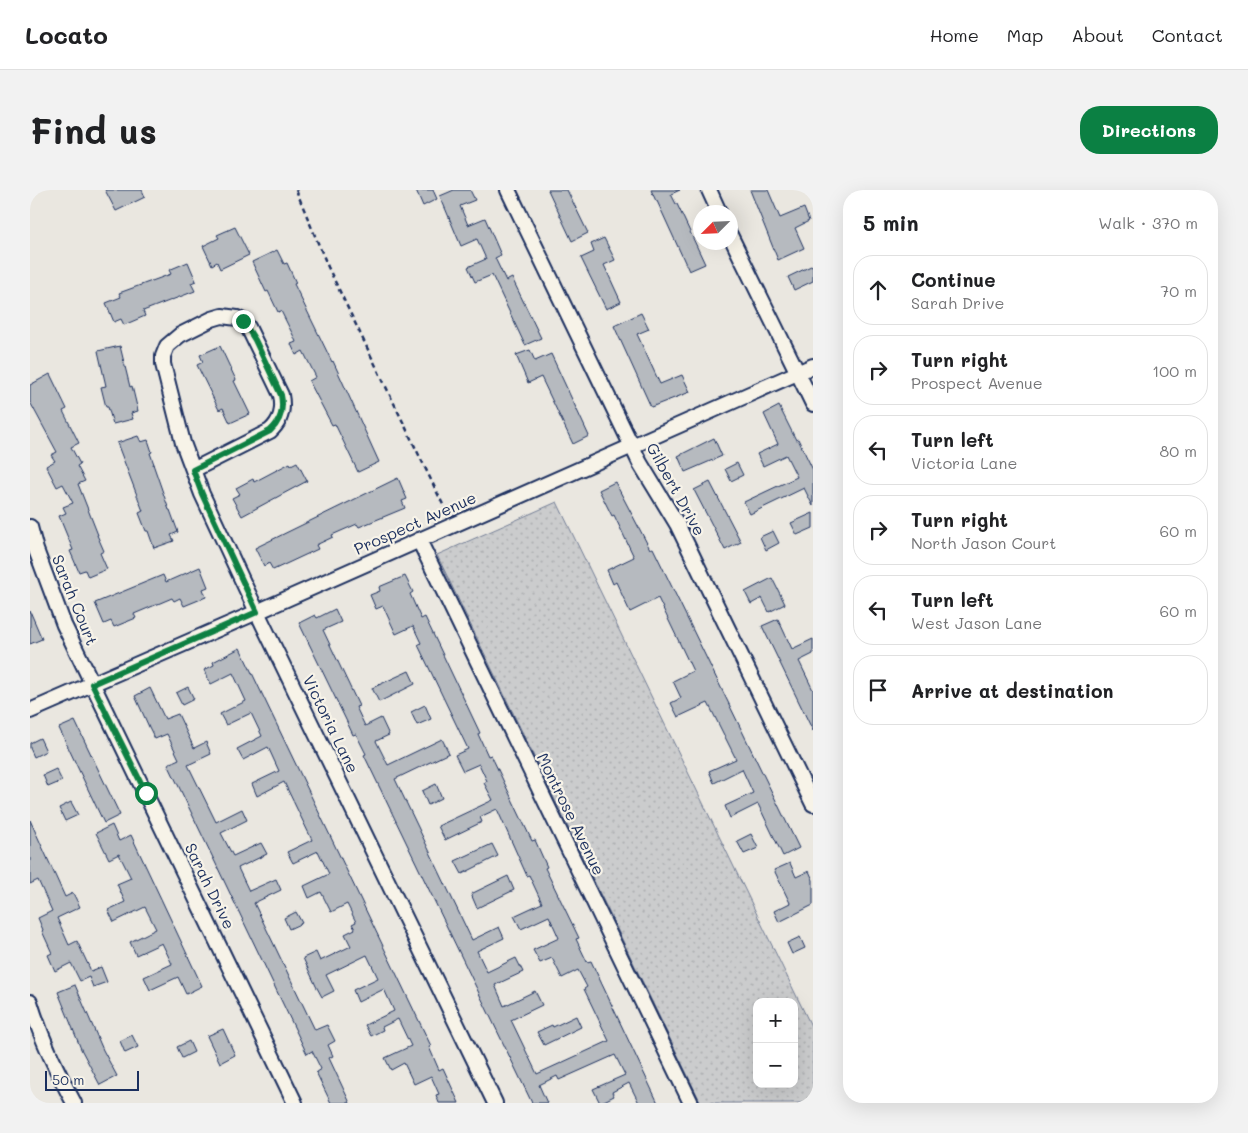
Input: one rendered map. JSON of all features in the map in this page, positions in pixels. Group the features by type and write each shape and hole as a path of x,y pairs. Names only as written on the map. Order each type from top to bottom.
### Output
{"street":[{"name":"Gilbert Drive","path":"508,190 640,463 678,524 813,804"},
{"path":"708,190 716,205"},
{"path":"737,250 813,404"},
{"name":"Victoria Lane","path":"193,470 270,431 278,424 281,416 283,404 281,395 248,327 237,318 222,316 212,319 180,335 171,341 165,350 163,364 183,443 193,470 202,494 257,612 495,1103"},
{"name":"Prospect Avenue","path":"30,711 813,366"},
{"name":"Sarah Court","path":"30,527 36,550 64,625 92,684"},
{"name":"Montrose Avenue","path":"419,540 691,1103"},
{"name":"Sarah Drive","path":"92,684 296,1103"},
{"path":"30,1002 44,1045 74,1103"}],"path":[{"path":"296,190 328,267 453,526"}],"shaded area":[{"path":"557,502 797,998 753,998 753,1088 798,1088 798,999 813,1030 813,1103 701,1103 437,555"}],"building":[{"path":"105,190 142,190 145,197 116,211"},
{"path":"416,190 433,190 437,199 423,206"},
{"path":"454,190 470,190 475,200 460,206 468,225 485,218 501,255 495,258 506,281 512,278 541,338 525,345 492,275 475,282 468,267 486,259 477,239 461,246 440,196"},
{"path":"548,190 567,190 588,233 572,241"},
{"path":"651,190 680,190 671,194 693,238 693,250 698,250 705,264 689,271"},
{"path":"750,190 768,190 780,218 804,208 809,221 795,228 804,248 778,260"},
{"path":"235,227 249,255 220,269 217,262 212,265 203,246 219,238 217,235"},
{"path":"604,238 615,260 604,265 621,302 606,309 581,258 594,252 591,244"},
{"path":"277,250 284,264 287,263 296,283 294,284 333,361 379,462 358,472 335,424 332,425 309,381 316,377 303,351 296,355 291,344 296,342 293,335 281,311 278,312 268,291 266,292 252,262"},
{"path":"188,262 196,281 191,283 195,291 143,311 145,316 124,325 121,319 114,322 106,303 121,297 119,293 171,274 169,270"},
{"path":"813,265 813,281 794,290 788,277"},
{"path":"641,313 649,329 637,334 660,384 682,375 690,392 651,407 614,326"},
{"path":"120,346 138,411 131,413 133,419 113,424 101,387 106,386 98,351"},
{"path":"220,346 250,414 230,423 223,408 219,410 197,365 203,362 200,355"},
{"path":"530,350 535,361 551,354 589,436 573,444 541,377 528,383 516,355"},
{"path":"50,374 67,409 63,411 79,443 71,447 80,464 77,466 85,481 78,484 104,551 100,553 107,569 88,577 85,570 79,572 70,551 73,550 59,516 66,513 63,507 73,503 63,484 57,487 46,466 55,461 51,455 57,452 30,402 30,385"},
{"path":"779,406 813,470 813,506 804,488 750,514 744,502 797,477 786,455 763,466 757,454 778,444 764,414"},
{"path":"138,436 141,442 148,440 153,464 178,532 171,535 174,541 154,548 139,513 143,511 117,443"},
{"path":"714,438 722,456 685,472 678,456"},
{"path":"297,462 307,481 242,516 232,498 240,494 236,488 253,479 254,482 290,463 291,465"},
{"path":"737,463 743,475 731,481 725,469"},
{"path":"398,478 407,499 402,501 405,508 359,527 357,524 332,535 333,537 316,545 318,549 273,570 269,563 264,566 255,548"},
{"path":"615,482 650,549 653,548 799,848 783,856 758,804 730,818 725,806 753,793 742,769 714,783 709,771 736,759 708,703 678,717 671,703 681,698 673,681 693,671 658,598 630,612 616,582 613,584 607,570 634,557 614,515 612,516 599,490"},
{"path":"710,482 741,542 725,550 694,490"},
{"path":"813,513 813,528 797,535 791,523"},
{"path":"773,531 779,543 766,550 760,537"},
{"path":"200,567 208,587 203,589 206,597 184,606 180,598 174,601 172,598 134,614 136,618 114,627 111,621 104,624 95,603 163,575 166,582"},
{"path":"405,576 413,592 410,594 421,619 425,617 480,733 478,734 488,756 491,755 532,841 535,840 547,867 545,868 579,938 576,939 587,962 591,961 658,1103 639,1103 629,1083 612,1092 614,1096 600,1103 593,1089 625,1075 615,1055 559,1080 557,1076 539,1085 547,1103 532,1103 364,755 366,754 356,734 353,735 299,623 315,615 317,618 335,609 341,622 323,630 359,706 356,707 365,726 381,718 389,735 376,741 388,765 442,739 449,753 395,779 472,940 499,927 504,938 477,951 487,972 516,958 523,972 495,985 504,1006 535,991 542,1005 511,1020 537,1074 609,1041 584,989 587,987 578,970 562,978 552,958 540,963 533,950 559,938 549,916 521,929 514,916 542,903 529,875 527,876 497,809 480,817 482,822 445,840 438,826 493,800 484,783 487,781 479,764 463,771 455,755 468,749 418,645 421,643 413,626 396,634 383,606 376,609 370,595 380,591 379,587"},
{"path":"772,578 785,604 769,612 762,598 751,604 745,592"},
{"path":"30,611 42,639 30,644"},
{"path":"778,619 792,649 813,639 813,654 799,661 813,690 813,731 762,626"},
{"path":"240,648 431,1046 429,1047 439,1070 443,1068 459,1103 439,1103 436,1095 439,1094 431,1076 414,1084 404,1063 391,1070 385,1058 411,1046 398,1019 382,1027 383,1030 371,1036 365,1025 394,1011 384,989 358,1002 353,990 378,978 367,955 326,975 334,991 322,997 316,986 303,958 316,952 320,961 351,946 345,934 355,929 352,924 356,922 347,904 331,912 321,892 309,898 304,886 329,874 318,851 293,863 287,852 312,840 284,782 257,796 252,784 279,771 268,747 243,760 237,749 262,736 251,713 226,725 220,714 246,701 233,673 211,684 204,670 214,665 213,662"},
{"path":"409,671 415,684 379,702 372,688"},
{"path":"188,687 194,699 182,705 176,693"},
{"path":"150,688 165,719 178,714 194,748 206,742 211,754 188,765 216,822 242,809 247,820 221,833 233,856 261,843 267,854 238,868 249,891 276,879 281,890 254,903 315,1030 327,1025 335,1041 328,1045 333,1056 329,1058 350,1103 331,1103 316,1072 321,1069 312,1051 307,1054 168,764 179,759 167,734 155,739 149,727 135,696"},
{"path":"425,705 431,719 417,725 411,712"},
{"path":"75,721 120,815 104,823 59,728"},
{"path":"40,738 46,751 34,757 30,743"},
{"path":"56,769 62,781 48,787 43,775"},
{"path":"436,784 442,798 428,805 422,791"},
{"path":"71,802 78,815 65,821 59,808"},
{"path":"30,820 65,897 73,893 80,907 57,918 69,945 77,941 91,971 101,967 107,982 93,987 89,977 80,981 71,963 55,971 48,955 52,953 38,918 52,911 38,880 30,884"},
{"path":"112,825 119,841 131,835 202,986 186,994 178,977 150,990 144,977 172,964 162,943 136,955 130,942 156,929 145,907 114,922 108,910 125,902 117,884 131,878 119,854 109,859 96,833"},
{"path":"751,834 758,848 744,854 737,841"},
{"path":"492,844 498,856 462,874 455,861"},
{"path":"790,863 796,877 809,871 813,880 813,905 779,922 774,911 790,903 774,870"},
{"path":"508,876 514,890 477,908 471,894"},
{"path":"296,912 302,923 289,929 284,918"},
{"path":"800,937 805,948 792,954 787,943"},
{"path":"75,985 103,1050 117,1076 100,1085 81,1049 58,992"},
{"path":"576,1016 581,1027 544,1045 537,1032"},
{"path":"223,1029 235,1055 220,1063 207,1036"},
{"path":"132,1035 138,1047 125,1053 120,1041"},
{"path":"189,1041 194,1052 182,1058 177,1047"}],"route":[{"path":"146,793 92,684 257,612 202,494 193,470 264,435 278,424 281,416 283,404 281,395 255,340 243,321"}]}
